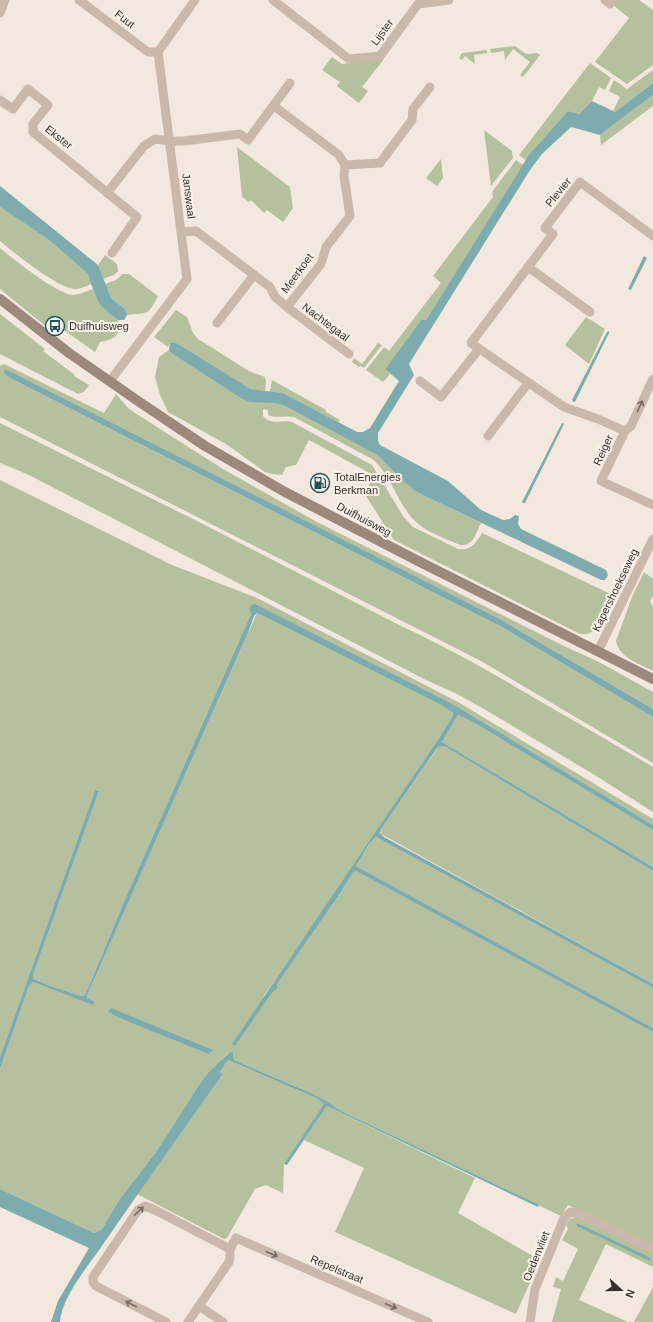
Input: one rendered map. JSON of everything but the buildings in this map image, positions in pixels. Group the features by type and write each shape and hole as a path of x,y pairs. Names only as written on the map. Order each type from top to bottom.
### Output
{"main road":[{"name":"Duifhuisweg","path":"0,299 110,381 205,446 268,482 422,564 653,679"}],"street":[{"path":"0,13 5,0"},
{"name":"Fuut","path":"79,0 148,52 158,52"},
{"path":"158,52 196,0"},
{"name":"Lijster","path":"273,0 348,58 380,56 418,4 449,0"},
{"path":"605,0 610,4 613,0"},
{"name":"Janswaal","path":"110,381 187,279 158,52"},
{"path":"107,193 144,146 155,139 184,141 240,134 248,140 290,83"},
{"path":"274,106 339,155 345,165 380,163 412,120 413,109 430,87"},
{"name":"Ekster","path":"0,100 12,109 28,89 48,105 33,124 33,132 66,157 107,193 138,217 112,253"},
{"name":"Meerkoet","path":"287,307 321,264 326,247 350,216 344,176 345,165"},
{"name":"Plevier","path":"479,349 471,343 553,234 545,228 580,182 653,236"},
{"name":"Nachtegaal","path":"182,232 196,231 270,287 275,297 349,354"},
{"path":"528,266 590,312"},
{"path":"217,323 254,275"},
{"path":"420,381 441,397 479,349 564,407 598,419 625,431"},
{"name":"Reiger","path":"653,379 631,426 625,431 601,481 653,505"},
{"path":"488,436 528,383"},
{"name":"Kapershoekseweg","path":"598,651 653,539"},
{"path":"166,1322 96,1286 93,1282 93,1277 138,1210 145,1206 156,1210 230,1249 229,1262 188,1322"},
{"name":"Oedenvliet","path":"530,1322 535,1289 564,1218 571,1212 580,1214 653,1249"},
{"name":"Repelstraat","path":"230,1249 236,1238 428,1322"},
{"path":"199,1306 223,1322"}],"green space":[{"path":"617,0 639,0 653,10 653,65 627,84 595,62 629,18 613,5"},
{"path":"515,46 526,54 537,53 540,55 523,77 520,75 530,62 513,49 505,60 504,51 491,53 490,49"},
{"path":"487,50 487,53 474,55 475,64 465,56 462,60 459,58 462,53"},
{"path":"332,57 342,64 384,59 362,87 368,91 359,103 337,86 340,82 322,70"},
{"path":"590,63 611,78 605,90 599,87 592,101 579,114 568,111 526,160 519,155"},
{"path":"653,70 653,83 615,112 613,111 620,97 609,91 614,80 627,89"},
{"path":"653,95 653,106 601,145 600,135"},
{"path":"484,130 512,151 513,158 491,186"},
{"path":"237,147 290,187 293,208 283,222 267,210 264,213 251,200 249,202 242,197"},
{"path":"441,159 443,178 437,186 426,178"},
{"path":"516,160 523,165 426,320 421,320 385,369 390,374 383,382 366,370 384,347 389,351 441,283 433,276 493,197 492,192"},
{"path":"0,207 49,240 88,274 91,284 82,288 69,288 37,270 0,241"},
{"path":"0,248 35,275 65,293 75,295 93,289 103,306 118,320 119,329 116,336 109,340 100,342 95,352 57,325 55,327 44,325 0,289"},
{"path":"105,255 117,264 118,271 114,275 103,279 98,265"},
{"path":"123,274 129,274 158,296 152,307 147,312 127,315 125,309 111,298 105,284 116,280"},
{"path":"176,310 187,317 193,333 198,339 249,371 265,377 265,391 251,389 175,342 170,343 168,347 154,337"},
{"path":"0,314 45,349 43,351 75,375 74,376 89,385 84,392 78,394 0,354"},
{"path":"586,317 605,329 589,364 565,345"},
{"path":"378,343 382,345 364,368 359,367 352,362 354,358 362,364"},
{"path":"169,350 171,353 242,399 257,403 273,403 283,405 377,455 415,491 481,523 471,542 464,545 460,545 434,534 422,527 412,518 402,504 389,479 372,459 294,417 271,416 268,415 268,410 263,409 263,416 269,421 292,422 372,465 403,516 413,527 458,549 466,549 473,546 482,533 617,597 607,616 593,631 587,634 580,634 394,540 364,493 375,476 309,440 296,465 286,467 282,475 265,472 226,444 168,412 160,395 155,377 159,357"},
{"path":"4,364 104,413 116,394 127,407 135,413 223,469 317,522 564,646 599,662 653,692 653,709 498,618 4,370 3,373 10,378 500,626 653,717 653,763 481,661 0,417 0,366"},
{"path":"272,380 326,410 326,412 340,420 338,422 283,393 270,392"},
{"path":"0,423 441,645 496,675 653,767 653,812 593,774 457,694 426,680 27,474 0,463"},
{"path":"0,480 172,565 257,598 458,702 653,819 653,825 456,706 249,609 251,614 126,897 86,993 81,996 34,979 33,975 99,791 95,790 0,1057"},
{"path":"644,572 653,579 653,596 650,601 653,607 653,671 636,663 626,656 618,647 616,641 632,597"},
{"path":"257,613 443,706 453,713 439,738 322,913 263,997 271,994 277,989 278,983 341,892 353,871 356,871 653,1032 653,1245 568,1205 561,1216 341,1111 313,1094 234,1060 233,1053 228,1053 199,1085 156,1152 119,1200 102,1229 94,1233 0,1189 0,1069 29,986 33,982 93,1004 95,1001 86,998"},
{"path":"458,715 471,721 653,830 653,867 442,742"},
{"path":"439,746 444,746 653,871 653,984 381,834 382,828"},
{"path":"376,837 653,988 653,1028 356,866 369,844"},
{"path":"228,1060 316,1098 325,1104 284,1164 283,1193 266,1185 255,1189 227,1238 224,1239 137,1194 223,1074 220,1072"},
{"path":"327,1106 475,1178 458,1213 540,1260 516,1314 335,1232 364,1168 304,1140"},
{"path":"575,1217 653,1253 653,1267 606,1244 579,1300 628,1322 552,1322 561,1289 553,1287 556,1277 563,1281 578,1249 562,1240 568,1229 566,1224 570,1219"},
{"path":"653,1287 653,1322 634,1322"}],"water":[{"path":"653,83 653,95 600,135 571,127 542,154 530,170 409,364 414,375 378,433 378,441 380,445 448,481 481,510 503,520 510,519 515,515 519,516 518,524 521,529 606,570 608,575 605,580 601,580 415,491 377,455 283,405 273,403 257,403 242,399 171,353 169,350 170,343 175,342 251,389 283,393 357,432 363,432 370,428 399,381 385,369 421,320 426,320 529,155 568,111 579,114 592,101 615,112"},
{"path":"0,186 98,265 111,298 125,309 127,315 124,320 118,320 99,303 88,274 49,240 0,207"},
{"path":"644,256 647,258 631,290 628,289"},
{"path":"609,331 575,402 573,402 572,400 607,332"},
{"path":"5,369 498,618 653,709 653,717 500,626 10,378 3,373"},
{"path":"562,423 564,424 525,503 523,503 522,502"},
{"path":"255,604 456,706 653,825 653,830 471,721 458,715 442,742 653,867 653,871 444,746 439,746 435,751 380,833 384,837 653,984 653,988 376,837 369,844 356,866 653,1028 653,1032 356,871 353,872 341,892 278,983 277,989 271,994 235,1046 232,1044 439,738 453,713 443,706 257,613 254,616 248,633 86,998 95,1001 93,1005 33,982 29,986 0,1069 0,1057 95,790 99,791 33,975 34,979 81,996 86,993 126,897 251,614 249,609 251,605"},
{"path":"111,1008 213,1050 209,1054 127,1021 108,1012"},
{"path":"230,1052 233,1053 234,1060 313,1094 341,1111 539,1205 538,1207 327,1106 287,1165 284,1164 324,1104 316,1098 228,1060 220,1072 223,1074 77,1281 66,1302 60,1322 51,1322 58,1301 89,1248 0,1207 0,1189 94,1233 102,1229 119,1200 156,1152 199,1085 209,1072"},
{"path":"577,1223 651,1258 650,1261 577,1226"}],"place":[{"name":"Duifhuisweg","path":"55,326"},
{"name":"TotalEnergies Berkman","path":"320,483"}]}
